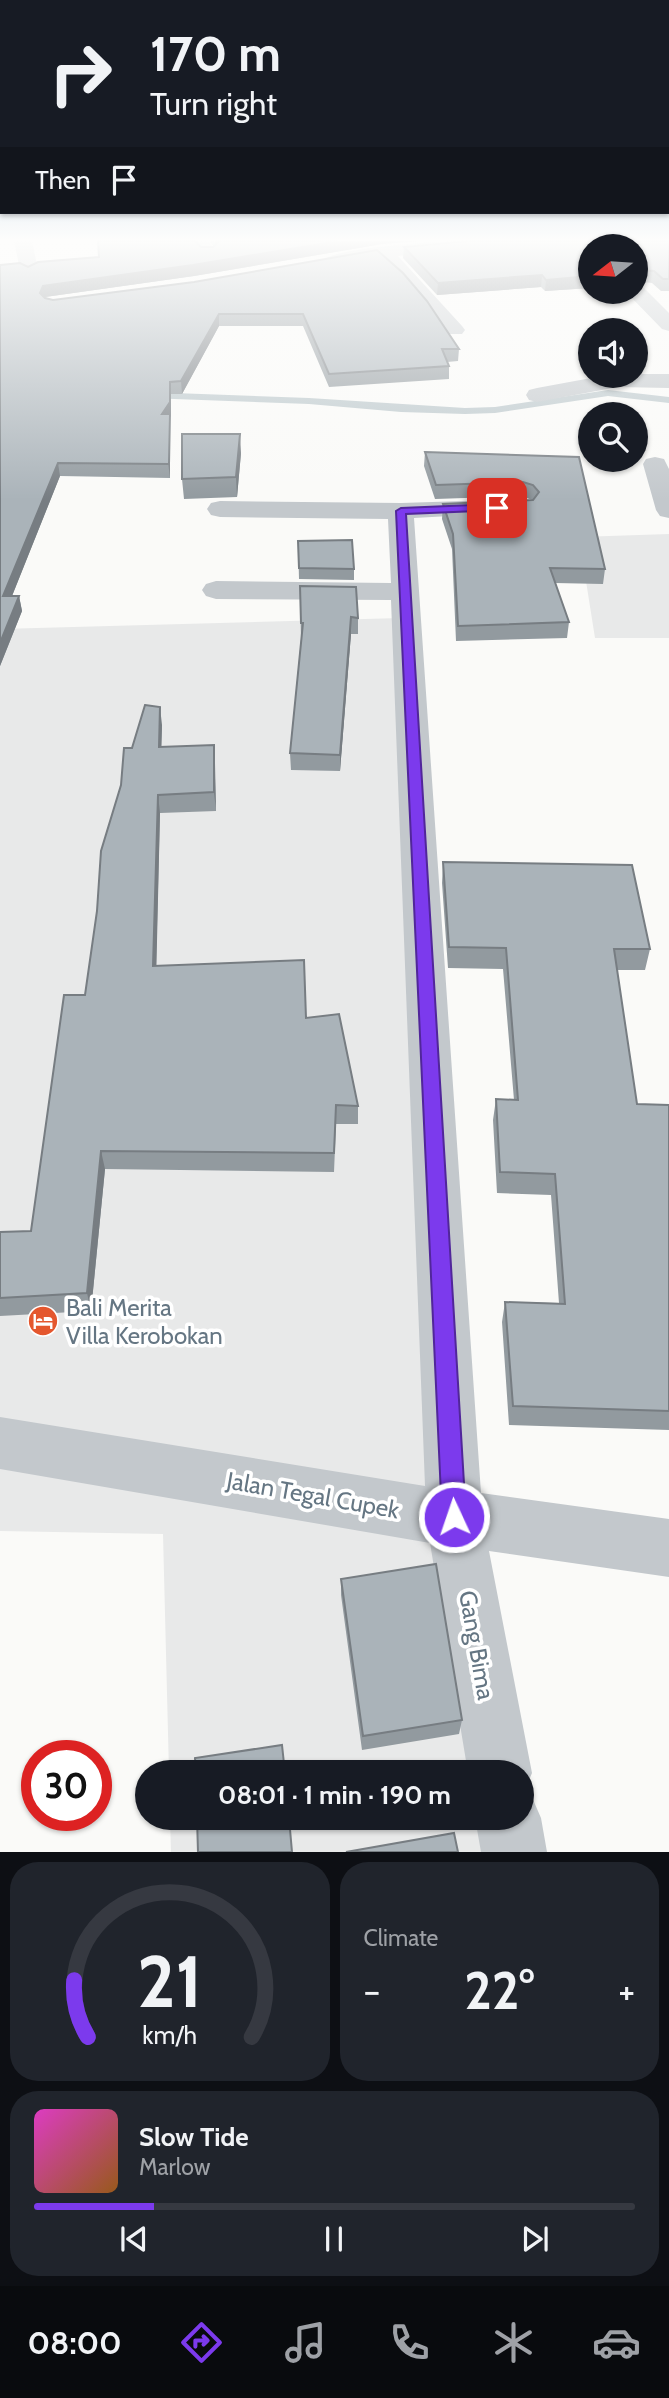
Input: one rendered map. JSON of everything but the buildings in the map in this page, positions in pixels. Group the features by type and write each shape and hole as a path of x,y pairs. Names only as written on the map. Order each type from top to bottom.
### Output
{"street":[{"path":"537,395 559,388 618,380 669,381"},
{"path":"655,464 669,510"},
{"path":"220,509 401,511 522,507"},
{"name":"Gang Bima","path":"401,511 454,1517 498,1760"},
{"path":"216,590 405,592"},
{"name":"Jalan Tegal Cupek","path":"0,1443 412,1512 669,1548"},
{"path":"510,1830 514,1852"}],"shaded area":[{"path":"669,534 669,638 595,638 579,537"},
{"path":"401,618 484,1599 510,1760 169,1760 163,1534 0,1531 0,629"},
{"path":"170,1830 522,1830 525,1852 171,1852"}],"waterway":[{"path":"147,395 309,401 465,411 495,410 608,393 669,400"}],"place":[{"name":"Bali Merita Villa Kerobokan","path":"43,1321"}],"route":[{"path":"454,1517 401,511 497,508"}]}
